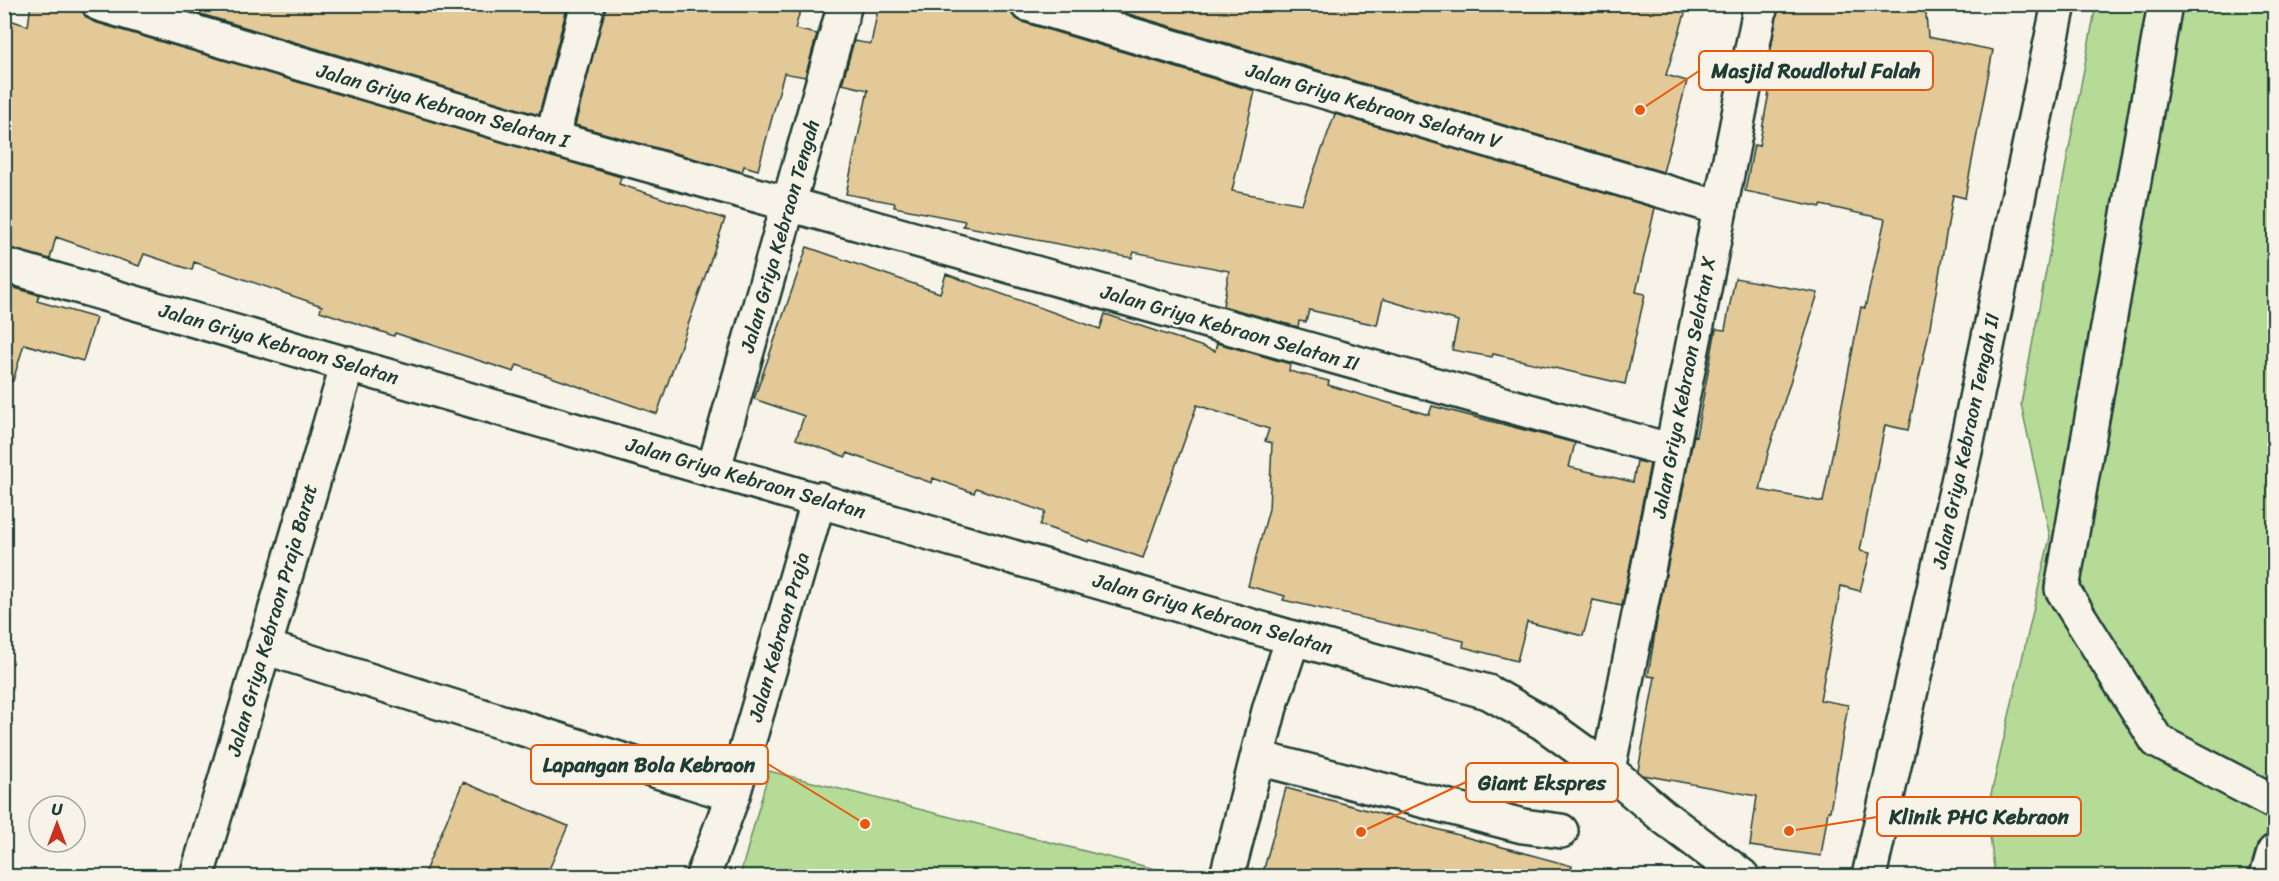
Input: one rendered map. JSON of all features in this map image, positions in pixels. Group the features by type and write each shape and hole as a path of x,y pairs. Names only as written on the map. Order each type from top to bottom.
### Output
{"street":[{"name":"Jalan Griya Kebraon Selatan I","path":"99,4 552,138 789,203"},
{"path":"552,138 588,4"},
{"name":"Jalan Griya Kebraon Tengah","path":"714,468 845,4"},
{"name":"Jalan Griya Kebraon Selatan V","path":"1027,4 1720,208"},
{"name":"Jalan Griya Kebraon Selatan X","path":"1608,770 1761,4"},
{"name":"Jalan Griya Kebraon Tengah II","path":"1869,876 1965,451 2059,4"},
{"path":"2165,4 2062,589 2157,741 2274,802"},
{"name":"Jalan Griya Kebraon Selatan II","path":"789,203 1672,451"},
{"name":"Jalan Griya Kebraon Selatan","path":"4,265 714,468 1293,638 1488,692 1543,723 1608,770 1728,872"},
{"name":"Jalan Griya Kebraon Praja Barat","path":"197,876 348,363"},
{"name":"Jalan Kebraon Praja","path":"703,876 733,795 819,499"},
{"path":"1227,876 1270,708 1293,638"},
{"path":"264,647 733,795"},
{"path":"1258,758 1523,826 1561,831"},
{"path":"2267,876 2274,852"}],"green space":[{"path":"2096,5 2274,5 2274,876 1995,876 1987,812 2050,537 2021,404"},
{"path":"769,771 1183,876 740,876"}],"building":[{"path":"31,4 81,4 85,16 94,22 621,177 619,184 725,219 657,414 517,365 514,372 395,333 394,336 320,311 322,306 194,262 192,270 144,254 139,266 56,237 50,259 4,247 4,18 28,26"},
{"path":"167,4 568,4 539,115"},
{"path":"606,4 802,4 795,29 817,34 805,77 784,73 758,170 744,166 742,172 575,125"},
{"path":"879,4 1009,4 1013,16 1022,22 1255,91 1232,191 1302,204 1335,114 1655,208 1636,292 1645,294 1625,384 1493,354 1492,357 1452,350 1458,321 1383,299 1377,325 1309,310 1306,322 1299,321 1298,327 1223,306 1229,271 1134,252 1132,258 963,226 965,221 894,207 895,203 846,194 868,90 842,84 854,41 871,44"},
{"path":"1095,4 1688,4 1666,75 1687,81 1663,172"},
{"path":"1779,4 1925,4 1928,37 1993,50 1965,198 1953,195 1929,332 1908,430 1885,425 1860,551 1870,553 1860,591 1841,586 1820,700 1848,705 1821,856 1750,846 1757,796 1643,775 1638,771 1655,677 1648,676 1658,614 1716,329 1725,330 1735,278 1818,293 1768,453 1760,490 1823,502 1861,307 1865,308 1885,219 1745,191 1754,145 1759,146 1773,71 1767,70"},
{"path":"807,247 940,293 946,274 1100,329 1105,314 1215,351 1217,343 1290,364 1289,371 1329,381 1328,385 1429,415 1432,406 1575,443 1569,467 1633,482 1637,461 1650,464 1622,606 1593,600 1583,636 1527,622 1517,661 1463,647 1464,641 1283,600 1285,596 1248,586 1269,509 1272,443 1265,441 1269,429 1197,405 1143,558 1040,525 1045,512 976,488 974,493 933,478 932,483 847,453 846,457 796,439 804,416 754,399"},
{"path":"4,285 39,295 37,301 96,318 83,361 24,344 13,381 4,380"},
{"path":"463,782 568,826 546,876 423,876"},
{"path":"1286,788 1572,866 1571,876 1262,876"}],"place":[{"name":"Masjid Roudlotul Falah","path":"1640,110"},
{"name":"Lapangan Bola Kebraon","path":"865,824"},
{"name":"Klinik PHC Kebraon","path":"1789,831"},
{"name":"Giant Ekspres","path":"1361,832"}]}
